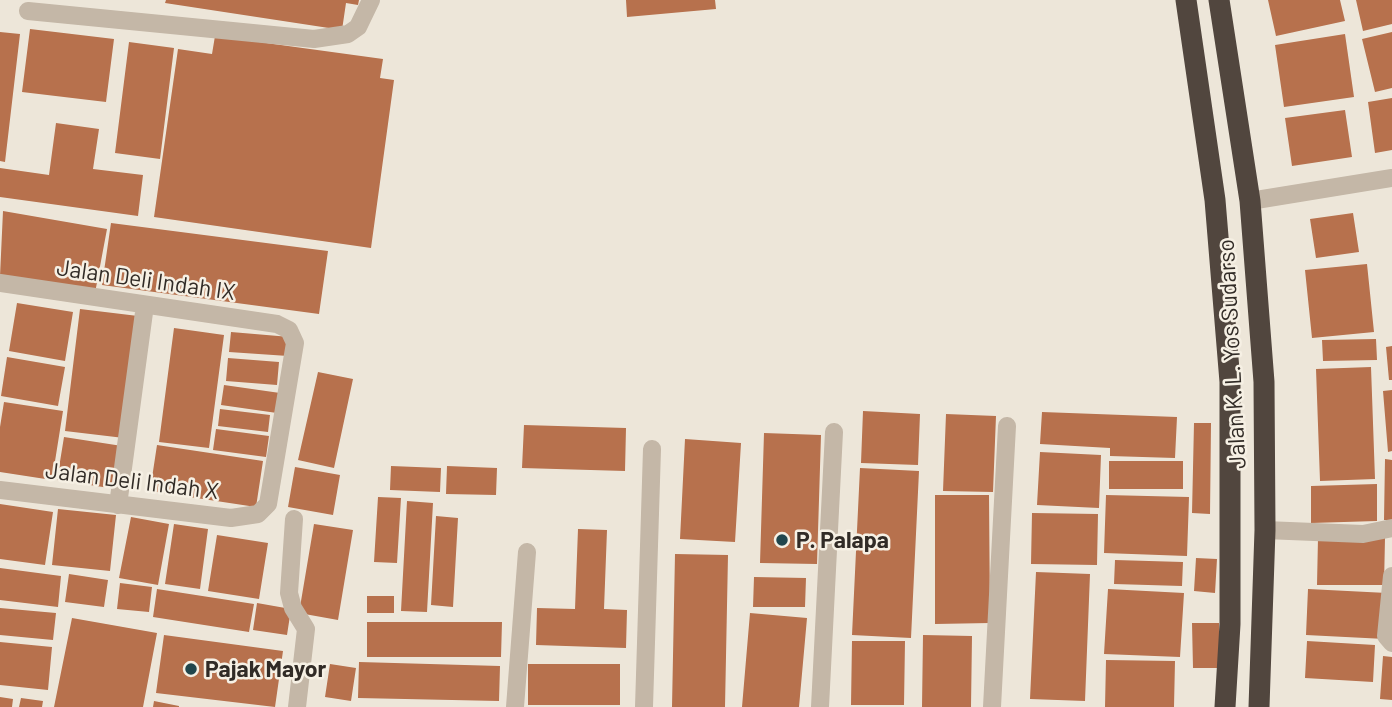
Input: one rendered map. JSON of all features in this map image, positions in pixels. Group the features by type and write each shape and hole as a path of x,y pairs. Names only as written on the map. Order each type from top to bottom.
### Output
{"highway":[{"name":"Jalan K. L. Yos Sudarso","path":"1186,0 1215,200 1230,382 1230,624 1225,707"},
{"name":"Jalan K. L. Yos Sudarso","path":"1219,0 1250,201 1264,382 1265,530 1259,707"}],"street":[{"path":"28,11 314,39 348,34 358,27 371,0"},
{"path":"1250,201 1392,178"},
{"name":"Jalan Deli Indah IX","path":"0,283 284,327 295,337 295,351 268,504 258,514"},
{"path":"118,505 145,305"},
{"path":"992,707 1007,426"},
{"path":"820,707 834,432"},
{"path":"644,707 652,449"},
{"name":"Jalan Deli Indah X","path":"0,489 231,518 258,514"},
{"path":"294,519 289,593 293,608 306,629 297,707"},
{"path":"1265,530 1363,534 1392,528"},
{"path":"514,707 527,552"},
{"path":"1392,576 1386,636 1392,643"}],"building":[{"path":"166,0 359,0 358,5 346,3 342,30 165,3"},
{"path":"626,0 715,0 716,9 627,17"},
{"path":"1268,0 1340,0 1345,21 1276,36"},
{"path":"1356,0 1392,0 1392,24 1363,31"},
{"path":"30,29 114,39 106,102 22,92"},
{"path":"0,32 20,34 5,162 0,161"},
{"path":"1392,32 1392,88 1375,92 1362,39"},
{"path":"1345,34 1354,97 1284,107 1275,45"},
{"path":"215,36 383,59 380,78 394,80 371,248 154,217 178,49 212,54"},
{"path":"129,42 174,48 160,159 115,153"},
{"path":"1392,98 1392,150 1375,153 1368,102"},
{"path":"1345,110 1352,157 1292,166 1285,118"},
{"path":"56,123 99,129 93,169 143,175 138,216 0,197 0,168 49,175"},
{"path":"3,211 107,229 95,293 0,276"},
{"path":"1353,213 1359,252 1316,258 1310,219"},
{"path":"111,223 328,251 319,314 102,285"},
{"path":"1367,264 1374,332 1312,338 1305,270"},
{"path":"17,303 73,312 65,361 9,351"},
{"path":"80,309 138,316 124,438 65,431"},
{"path":"174,328 224,335 209,448 159,442"},
{"path":"231,332 290,337 288,356 229,352"},
{"path":"1376,339 1377,360 1323,361 1322,340"},
{"path":"1392,346 1392,380 1389,380 1386,347"},
{"path":"7,357 65,367 58,406 1,396"},
{"path":"228,358 279,362 277,385 226,381"},
{"path":"1371,367 1375,479 1320,481 1316,369"},
{"path":"318,372 353,379 334,468 298,460"},
{"path":"224,385 280,393 277,413 221,405"},
{"path":"1392,390 1392,451 1388,452 1383,391"},
{"path":"4,402 63,411 52,480 0,472 0,427"},
{"path":"220,409 270,415 268,432 218,426"},
{"path":"863,411 920,414 918,465 861,463"},
{"path":"1042,412 1177,417 1175,458 1110,456 1110,448 1040,444"},
{"path":"946,414 996,416 993,492 943,491"},
{"path":"1194,423 1211,423 1210,514 1192,513"},
{"path":"524,425 626,428 625,471 522,468"},
{"path":"216,429 269,436 266,457 213,450"},
{"path":"764,433 821,435 817,564 760,563"},
{"path":"64,437 122,446 116,489 57,480"},
{"path":"685,439 741,443 735,542 680,539"},
{"path":"157,445 263,461 256,507 150,491"},
{"path":"1040,452 1101,455 1099,508 1037,505"},
{"path":"1385,459 1392,460 1392,520 1384,520"},
{"path":"1109,461 1183,461 1183,489 1109,489"},
{"path":"391,466 441,468 440,492 390,490"},
{"path":"447,466 497,468 496,495 446,494"},
{"path":"295,467 340,475 333,515 288,507"},
{"path":"860,468 919,471 911,638 852,635"},
{"path":"1377,484 1377,521 1311,523 1311,486"},
{"path":"935,495 989,495 990,623 935,624"},
{"path":"1106,495 1189,497 1187,556 1104,553"},
{"path":"378,497 401,498 397,563 374,562"},
{"path":"407,501 433,503 427,612 401,611"},
{"path":"0,504 53,512 45,565 0,559"},
{"path":"58,509 116,515 110,571 52,565"},
{"path":"1032,513 1098,514 1097,565 1031,564"},
{"path":"436,516 458,518 453,607 431,605"},
{"path":"131,517 169,524 158,585 119,578"},
{"path":"174,524 208,529 200,589 165,584"},
{"path":"314,524 353,530 338,620 299,613"},
{"path":"578,529 607,530 604,609 627,610 626,648 536,645 537,608 575,609"},
{"path":"217,535 268,543 259,599 208,591"},
{"path":"1318,538 1385,538 1384,585 1317,585"},
{"path":"675,554 728,555 725,707 672,707"},
{"path":"1196,558 1217,559 1215,593 1194,591"},
{"path":"1115,560 1183,562 1182,586 1114,584"},
{"path":"0,568 61,576 58,607 0,600"},
{"path":"1036,572 1090,574 1085,701 1030,699"},
{"path":"69,574 108,580 104,607 65,602"},
{"path":"754,577 806,578 805,607 753,607"},
{"path":"120,583 152,587 149,612 117,609"},
{"path":"157,589 254,604 249,632 153,617"},
{"path":"1108,589 1184,593 1180,657 1104,654"},
{"path":"1308,589 1387,593 1385,639 1306,635"},
{"path":"367,596 394,596 394,613 367,613"},
{"path":"257,603 291,609 287,635 253,630"},
{"path":"0,608 56,613 53,640 0,635"},
{"path":"750,613 807,618 799,707 742,707"},
{"path":"72,618 157,633 143,707 54,707"},
{"path":"367,622 502,622 501,657 367,657"},
{"path":"1192,623 1219,623 1219,668 1193,668"},
{"path":"164,635 283,651 275,707 156,693"},
{"path":"923,635 972,636 971,707 922,707"},
{"path":"852,641 905,641 904,705 851,705"},
{"path":"1307,641 1375,645 1373,682 1305,678"},
{"path":"0,642 52,647 48,690 0,685"},
{"path":"1383,656 1392,657 1392,700 1380,699"},
{"path":"1106,660 1175,661 1174,707 1105,707"},
{"path":"359,662 500,666 499,701 358,698"},
{"path":"330,664 356,668 351,701 325,697"},
{"path":"528,664 620,664 620,705 528,705"},
{"path":"0,697 13,699 12,707 0,707"},
{"path":"21,698 43,701 42,707 19,707"},
{"path":"154,701 179,706 179,707 153,707"}],"place":[{"name":"P. Palapa","path":"782,540"},
{"name":"Pajak Mayor","path":"191,669"}]}
